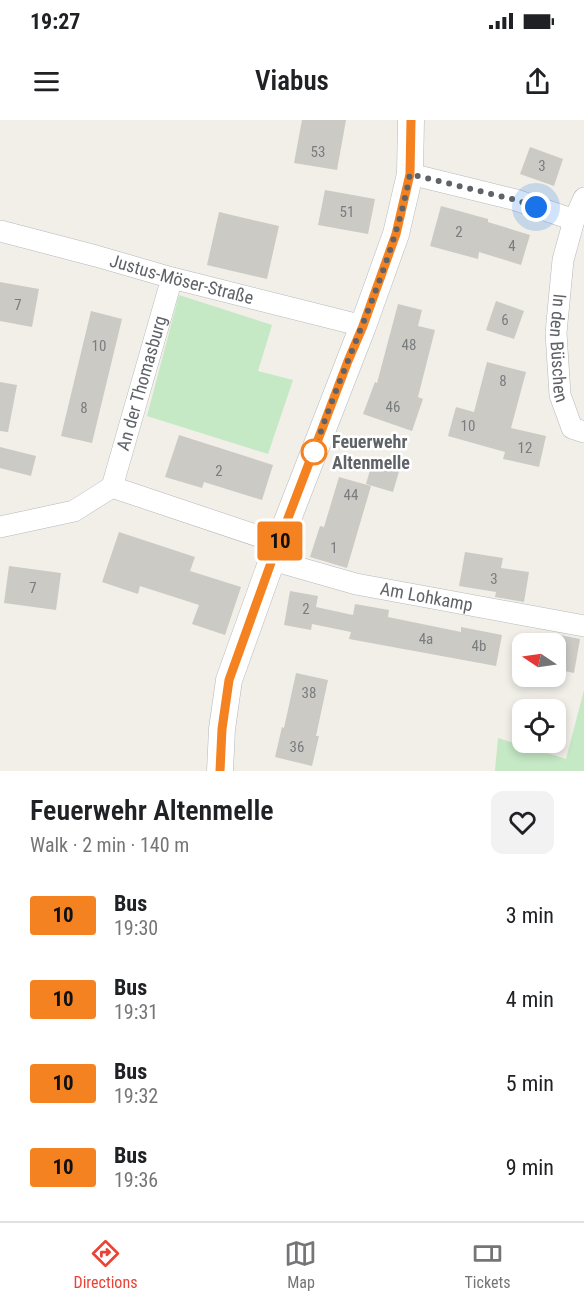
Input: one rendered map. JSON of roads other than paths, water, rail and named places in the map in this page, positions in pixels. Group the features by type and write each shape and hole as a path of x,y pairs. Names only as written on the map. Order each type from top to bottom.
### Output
{"street":[{"path":"220,771 222,729 229,680 275,552 363,326 396,234 410,174 411,120"},
{"path":"410,174 516,200 574,220"},
{"name":"In den Büschen","path":"584,198 574,220 563,260 556,333 560,394 572,428 584,432"},
{"name":"Justus-Möser-Straße","path":"0,231 171,278 363,326"},
{"name":"An der Thomasburg","path":"112,487 171,278"},
{"path":"0,527 74,511 112,487 275,552"},
{"name":"Am Lohkamp","path":"275,552 356,584 584,626"}],"place":[{"name":"Feuerwehr Altenmelle","path":"314,452"}]}
